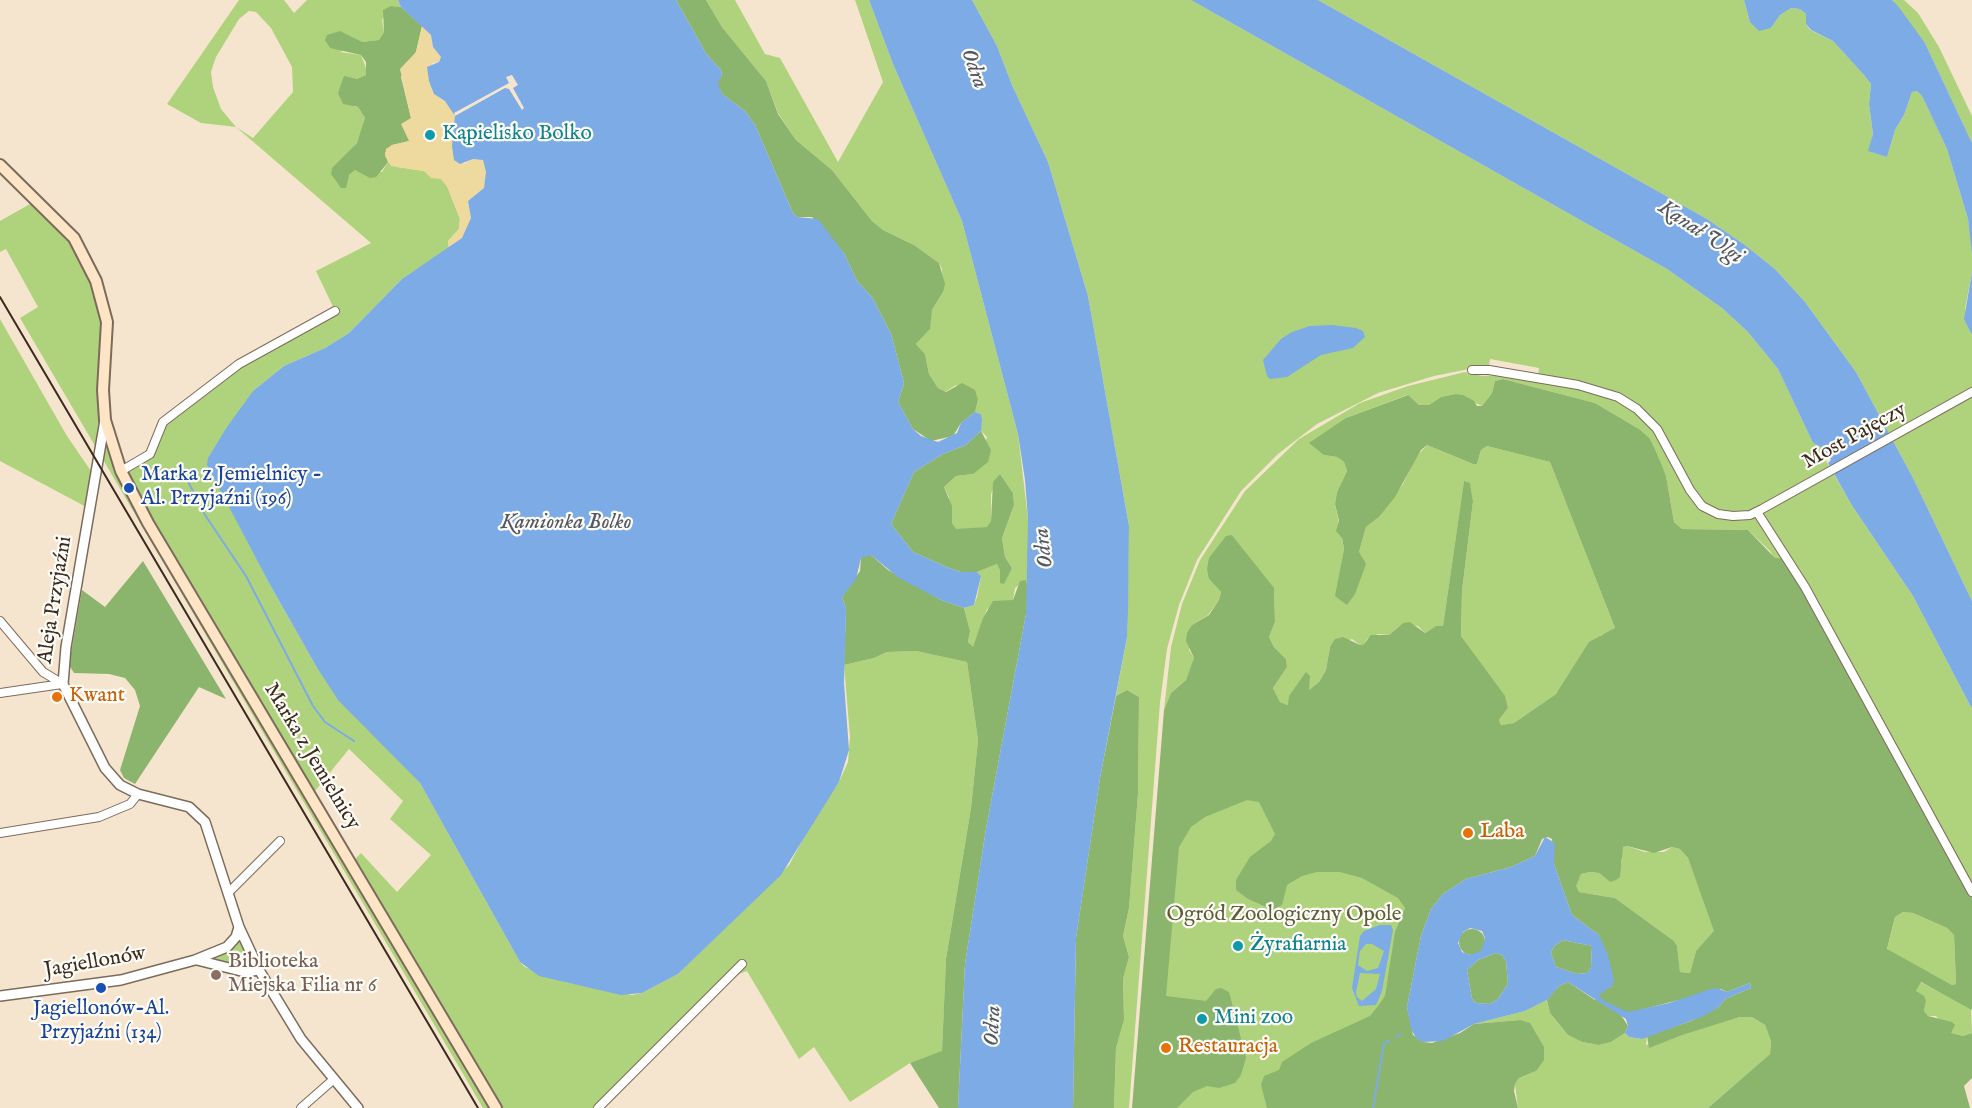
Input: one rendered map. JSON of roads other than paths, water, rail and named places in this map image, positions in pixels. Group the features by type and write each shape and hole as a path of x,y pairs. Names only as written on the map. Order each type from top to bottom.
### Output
{"main road":[{"name":"Aleja Przyjaźni","path":"0,165 67,230 78,244 93,273 106,314 105,420"},
{"name":"Marka z Jemielnicy","path":"105,420 121,471 148,523 496,1108"}],"street":[{"path":"121,471 150,454 163,422 211,384 244,360 335,311"},
{"path":"1472,370 1489,370 1578,385 1618,397 1637,409 1657,429 1690,490 1702,506 1726,516 1760,511 1805,587 1972,892"},
{"name":"Most Pajęczy","path":"1760,511 1969,394"},
{"name":"Aleja Przyjaźni","path":"105,420 66,647 63,684 105,768 120,785 138,794 183,805 202,818 210,833 239,927 259,970 301,1038 358,1108"},
{"path":"0,621 43,672 63,684"},
{"path":"0,693 63,684"},
{"path":"0,833 99,817 130,804 138,794"},
{"path":"230,892 280,841"},
{"name":"Jagiellonów","path":"0,996 120,980 195,960 226,947 236,937 239,927"},
{"name":"Jagiellonów","path":"195,960 244,972 259,970"},
{"path":"598,1108 742,964"},
{"path":"301,1108 334,1079"}],"water":[{"name":"Kamionka Bolko","path":"398,0 676,0 707,55 721,70 722,75 718,83 722,94 745,111 755,125 793,213 797,217 818,219 844,253 857,281 872,297 891,334 904,383 898,402 913,429 921,436 938,442 957,433 961,423 975,412 981,414 981,431 966,445 943,454 914,472 891,524 913,552 961,572 977,572 981,576 974,605 964,608 941,600 899,578 871,555 861,558 856,579 842,597 846,609 844,683 849,750 839,782 781,875 678,974 642,993 621,995 539,976 520,962 420,783 338,700 316,666 207,465 208,458 227,427 253,391 284,366 325,348 349,333 402,279 462,238 471,218 468,201 484,188 486,172 483,160 473,159 460,164 454,160 452,146 455,116 445,101 434,94 427,67 439,62 441,57 433,47 431,35 401,7"},
{"name":"Odra","path":"869,0 972,0 997,46 1012,85 1048,162 1088,296 1129,526 1128,611 1127,637 1100,778 1076,938 1073,1108 958,1108 965,964 986,829 1026,614 1028,519 1025,480 1018,434 962,221 893,64"},
{"name":"Kanał Ulgi","path":"1191,0 1318,0 1707,219 1776,270 1805,302 1856,372 1913,478 1972,601 1972,709 1913,596 1851,504 1828,463 1831,460 1829,456 1826,456 1821,447 1813,443 1778,369 1748,332 1722,308 1667,269"},
{"path":"1744,0 1892,0 1898,6 1925,43 1972,143 1972,254 1968,219 1947,149 1922,96 1917,91 1912,92 1904,115 1895,130 1887,157 1868,151 1873,134 1869,104 1871,84 1864,75 1833,41 1811,30 1806,24 1806,14 1800,9 1791,8 1780,15 1771,28 1759,31 1750,22"},
{"path":"1972,272 1972,335 1964,319"},
{"path":"1332,325 1356,328 1363,331 1365,337 1353,348 1321,355 1287,377 1270,379 1267,376 1263,360 1281,339 1292,332 1310,326"},
{"path":"1545,837 1555,843 1554,864 1572,915 1599,935 1608,955 1614,980 1612,986 1599,995 1604,1001 1628,1012 1669,1003 1711,989 1717,988 1727,992 1750,983 1751,988 1725,999 1719,1007 1704,1016 1642,1039 1629,1037 1625,1033 1628,1026 1626,1019 1568,982 1559,986 1547,1000 1525,1011 1474,1024 1443,1041 1423,1042 1416,1038 1411,1029 1407,1007 1421,936 1431,909 1443,894 1466,879 1511,867 1535,856","holes":["1470,928 1482,931 1485,938 1481,951 1470,955 1462,952 1458,943 1463,932","1563,940 1592,946 1591,968 1587,973 1577,974 1556,967 1551,953 1554,946","1496,953 1502,955 1506,961 1508,984 1497,1000 1489,1004 1476,1003 1472,999 1467,970 1478,960"]},
{"path":"1380,925 1391,925 1393,930 1382,991 1376,1005 1359,1006 1352,988 1360,936 1364,931","holes":["1366,944 1372,944 1384,951 1378,968 1367,971 1358,965 1360,951","1360,973 1380,974 1376,989 1362,1001 1357,997 1356,992"]}],"waterway":[{"path":"152,475 187,479 201,509 246,576 313,706 325,722 354,741"},
{"path":"1396,1037 1401,1034"},
{"path":"1373,1108 1384,1043 1389,1041"}],"railway":[{"path":"0,297 478,1108"}],"place":[{"name":"Kąpielisko Bolko","path":"430,135"},
{"name":"Marka z Jemielnicy - Al. Przyjaźni (196)","path":"129,488"},
{"name":"Kwant","path":"57,697"},
{"name":"Laba","path":"1468,833"},
{"name":"Żyrafiarnia","path":"1238,946"},
{"name":"Biblioteka Miejska Filia nr 6","path":"216,975"},
{"name":"Jagiellonów-Al. Przyjaźni (134)","path":"101,988"},
{"name":"Mini zoo","path":"1202,1019"},
{"name":"Restauracja","path":"1166,1048"}],"park label":[{"name":"Ogród Zoologiczny Opole","path":"1284,916"}]}
